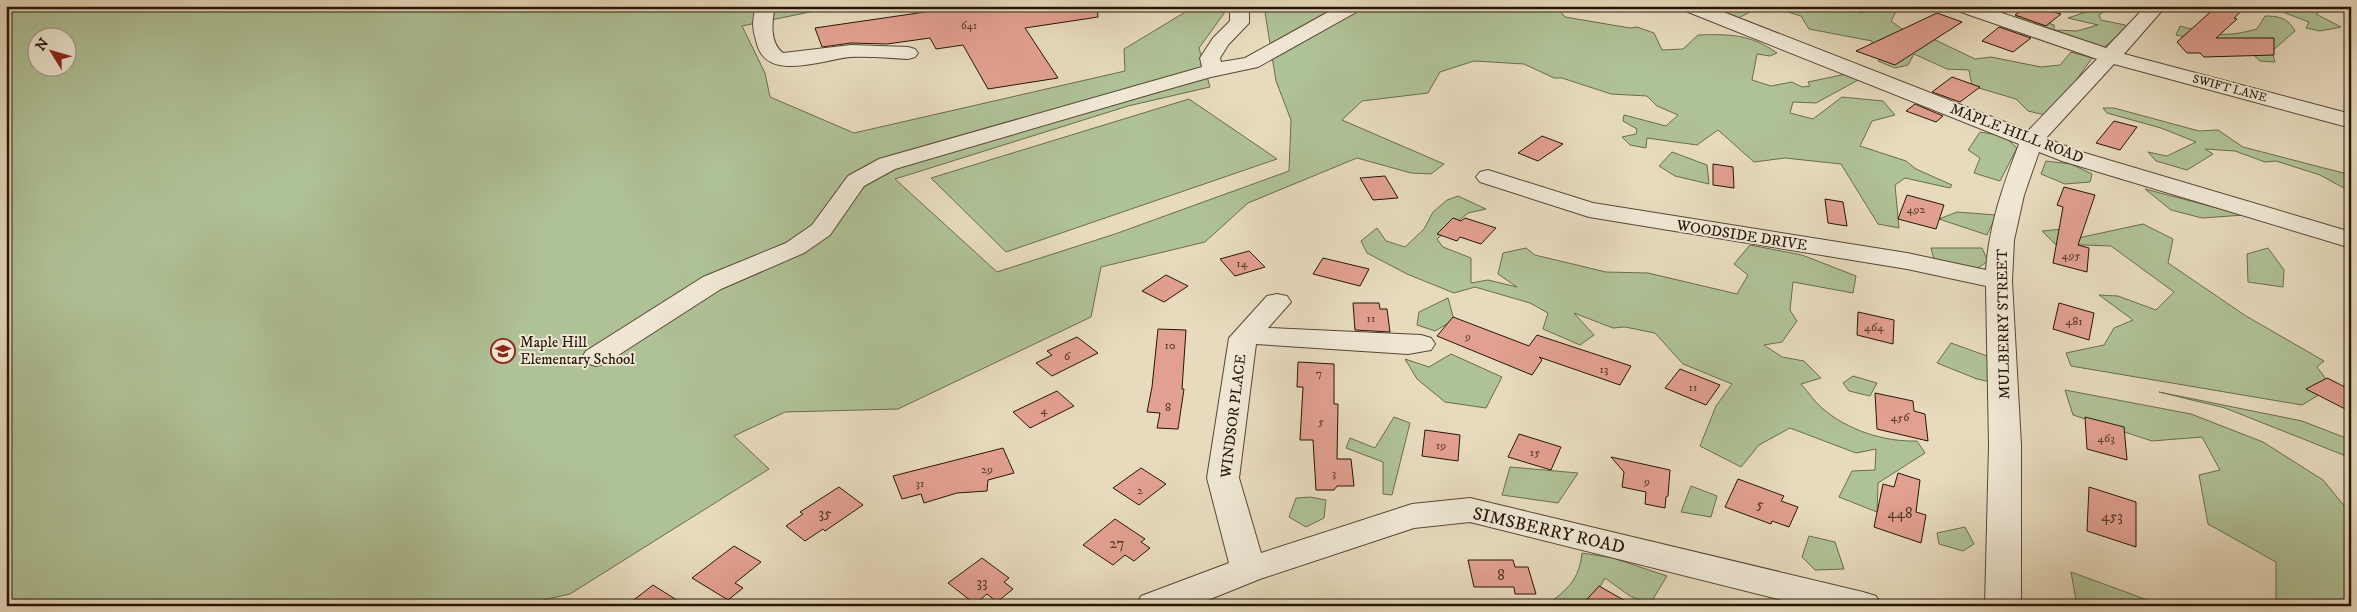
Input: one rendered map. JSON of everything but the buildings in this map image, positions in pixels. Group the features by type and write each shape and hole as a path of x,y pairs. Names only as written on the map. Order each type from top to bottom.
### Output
{"street":[{"path":"766,6 761,25 769,52 778,59 797,59 851,51 908,53"},
{"path":"1213,71 1210,58 1220,42 1238,23 1241,8 1239,6"},
{"path":"596,357 712,283 796,248 821,230 856,181 887,164 1213,71 1251,64 1353,6"},
{"name":"MAPLE HILL ROAD","path":"1690,6 2070,156 2351,240"},
{"name":"SWIFT LANE","path":"1962,6 2109,56 2351,121"},
{"name":"MULBERRY STREET","path":"2003,606 2005,445 1999,281 2001,240 2012,195 2031,141 2157,6"},
{"name":"WOODSIDE DRIVE","path":"1488,177 1589,210 1907,261 1999,281"},
{"name":"WINDSOR PLACE","path":"1248,570 1223,478 1243,338 1277,302"},
{"path":"1246,335 1408,345 1421,344"},
{"name":"SIMSBERRY ROAD","path":"1154,606 1248,570 1412,516 1470,510 1863,606"}],"green space":[{"name":"Maple Hill Elementary School","path":"6,6 839,6 742,26 765,73 770,97 854,133 1125,71 1124,49 1187,11 1225,12 1199,48 1210,87 1128,106 895,179 997,272 1115,234 1289,171 1291,120 1276,81 1264,6 1556,6 1565,17 1630,28 1637,27 1654,33 1662,50 1683,49 1698,35 1739,36 1758,42 1777,53 1770,56 1757,54 1752,80 1771,86 1792,82 1802,87 1810,86 1808,82 1851,73 1860,79 1816,103 1793,102 1790,113 1813,119 1842,97 1883,101 1895,115 1872,121 1860,146 1906,161 1916,169 1952,185 1950,188 1905,178 1895,185 1899,228 1878,224 1841,164 1785,158 1754,162 1718,130 1697,145 1647,138 1646,148 1630,145 1622,137 1636,134 1637,129 1623,121 1624,115 1666,126 1678,115 1657,106 1647,96 1611,94 1562,78 1554,78 1524,64 1474,61 1440,72 1428,93 1362,101 1342,120 1444,164 1431,174 1411,173 1357,158 1248,203 1205,242 1101,267 1091,317 898,409 785,412 734,436 769,469 570,594 516,606 6,606"},
{"path":"1704,6 1761,6 1735,20"},
{"path":"1780,6 1853,6 1860,13 1879,9 1882,6 1899,6 1891,21 1905,31 1925,35 1975,59 1991,57 2041,67 2060,65 2071,52 2092,58 2070,89 2045,115 2028,111 2016,99 1972,86 1969,70 1947,69 1914,54 1908,65 1895,68 1878,61 1881,55 1872,46 1872,41 1809,29 1801,16 1781,10"},
{"path":"2074,6 2095,6 2105,11 2099,15 2101,20 2125,25 2127,28 2102,49 2012,20 2021,14 2054,25 2054,30 2077,31 2098,25 2068,18 2086,12"},
{"path":"2277,6 2326,6 2327,8 2316,14 2341,27 2320,31 2306,28 2309,22 2277,10"},
{"path":"2265,16 2283,19 2295,31 2272,51 2275,62 2260,61 2247,49 2176,35 2180,26 2201,32 2218,34 2246,32 2257,29"},
{"path":"1189,99 1277,159 1006,252 931,178"},
{"path":"2103,108 2114,108 2199,131 2218,130 2243,147 2351,175 2351,192 2320,175 2276,161 2265,162 2235,151 2205,149 2213,154 2187,170 2156,161 2148,152 2167,156 2196,142 2161,128 2107,113"},
{"path":"1980,132 2004,136 2017,148 2000,181 1974,173 1980,158 1968,150"},
{"path":"1672,152 1707,165 1709,184 1675,176 1659,166"},
{"path":"2046,161 2071,164 2092,174 2090,182 2065,184 2041,174"},
{"path":"2145,189 2244,215 2202,218 2171,210"},
{"path":"1458,196 1486,209 1468,213 1437,239 1443,247 1471,258 1471,283 1488,280 1517,287 1498,274 1503,253 1526,248 1535,255 1606,272 1648,273 1737,294 1748,275 1734,264 1750,245 1802,255 1856,276 1853,293 1793,282 1790,310 1797,321 1782,342 1764,345 1782,357 1804,361 1821,378 1801,384 1819,405 1832,416 1854,428 1879,437 1917,441 1925,453 1878,483 1877,512 1839,497 1852,471 1875,470 1876,449 1856,453 1790,428 1759,445 1741,467 1700,446 1716,406 1732,384 1683,364 1655,333 1625,327 1613,328 1574,313 1594,335 1580,345 1543,329 1548,313 1530,303 1475,287 1454,293 1407,274 1367,253 1361,241 1377,228 1386,241 1405,247 1424,229 1433,212 1447,200"},
{"path":"1957,212 1996,215 1987,235 1939,219"},
{"path":"2143,224 2173,239 2168,263 2246,316 2324,361 2317,367 2332,387 2302,405 2071,366 2066,353 2104,345 2114,328 2133,320 2099,295 2118,296 2156,310 2174,292 2111,246 2055,244 2042,231 2063,229 2078,238"},
{"path":"1931,248 1982,248 1988,261 1975,270 1934,259"},
{"path":"2268,248 2284,270 2283,287 2248,282 2247,254"},
{"path":"1448,298 1454,320 1435,331 1417,325 1419,312"},
{"path":"1951,343 1987,356 1991,382 1977,379 1937,363"},
{"path":"1451,354 1502,377 1486,408 1445,402 1417,379 1405,359 1429,367"},
{"path":"1853,376 1877,383 1870,396 1849,391 1843,383"},
{"path":"2065,390 2191,414 2263,442 2323,480 2351,514 2351,606 2276,606 2276,562 2208,524 2199,475 2220,470 2202,437 2152,441 2073,415"},
{"path":"2159,392 2302,421 2351,440 2351,458 2225,408"},
{"path":"1394,417 1410,423 1392,495 1383,494 1383,462 1346,448 1350,438 1375,448"},
{"path":"1510,467 1578,473 1558,503 1502,495"},
{"path":"1691,486 1717,496 1711,517 1681,512"},
{"path":"1310,497 1326,500 1324,518 1306,527 1289,517 1296,498"},
{"path":"1965,527 1974,544 1963,551 1939,544 1937,533"},
{"path":"1809,536 1835,542 1844,569 1815,570 1802,557"},
{"path":"1582,553 1613,558 1667,576 1650,604 1630,596 1605,578 1589,606 1546,606 1571,584 1578,571"},
{"path":"2071,572 2164,606 2077,606"}],"place":[{"name":"Maple Hill Elementary School","path":"503,351"}]}
